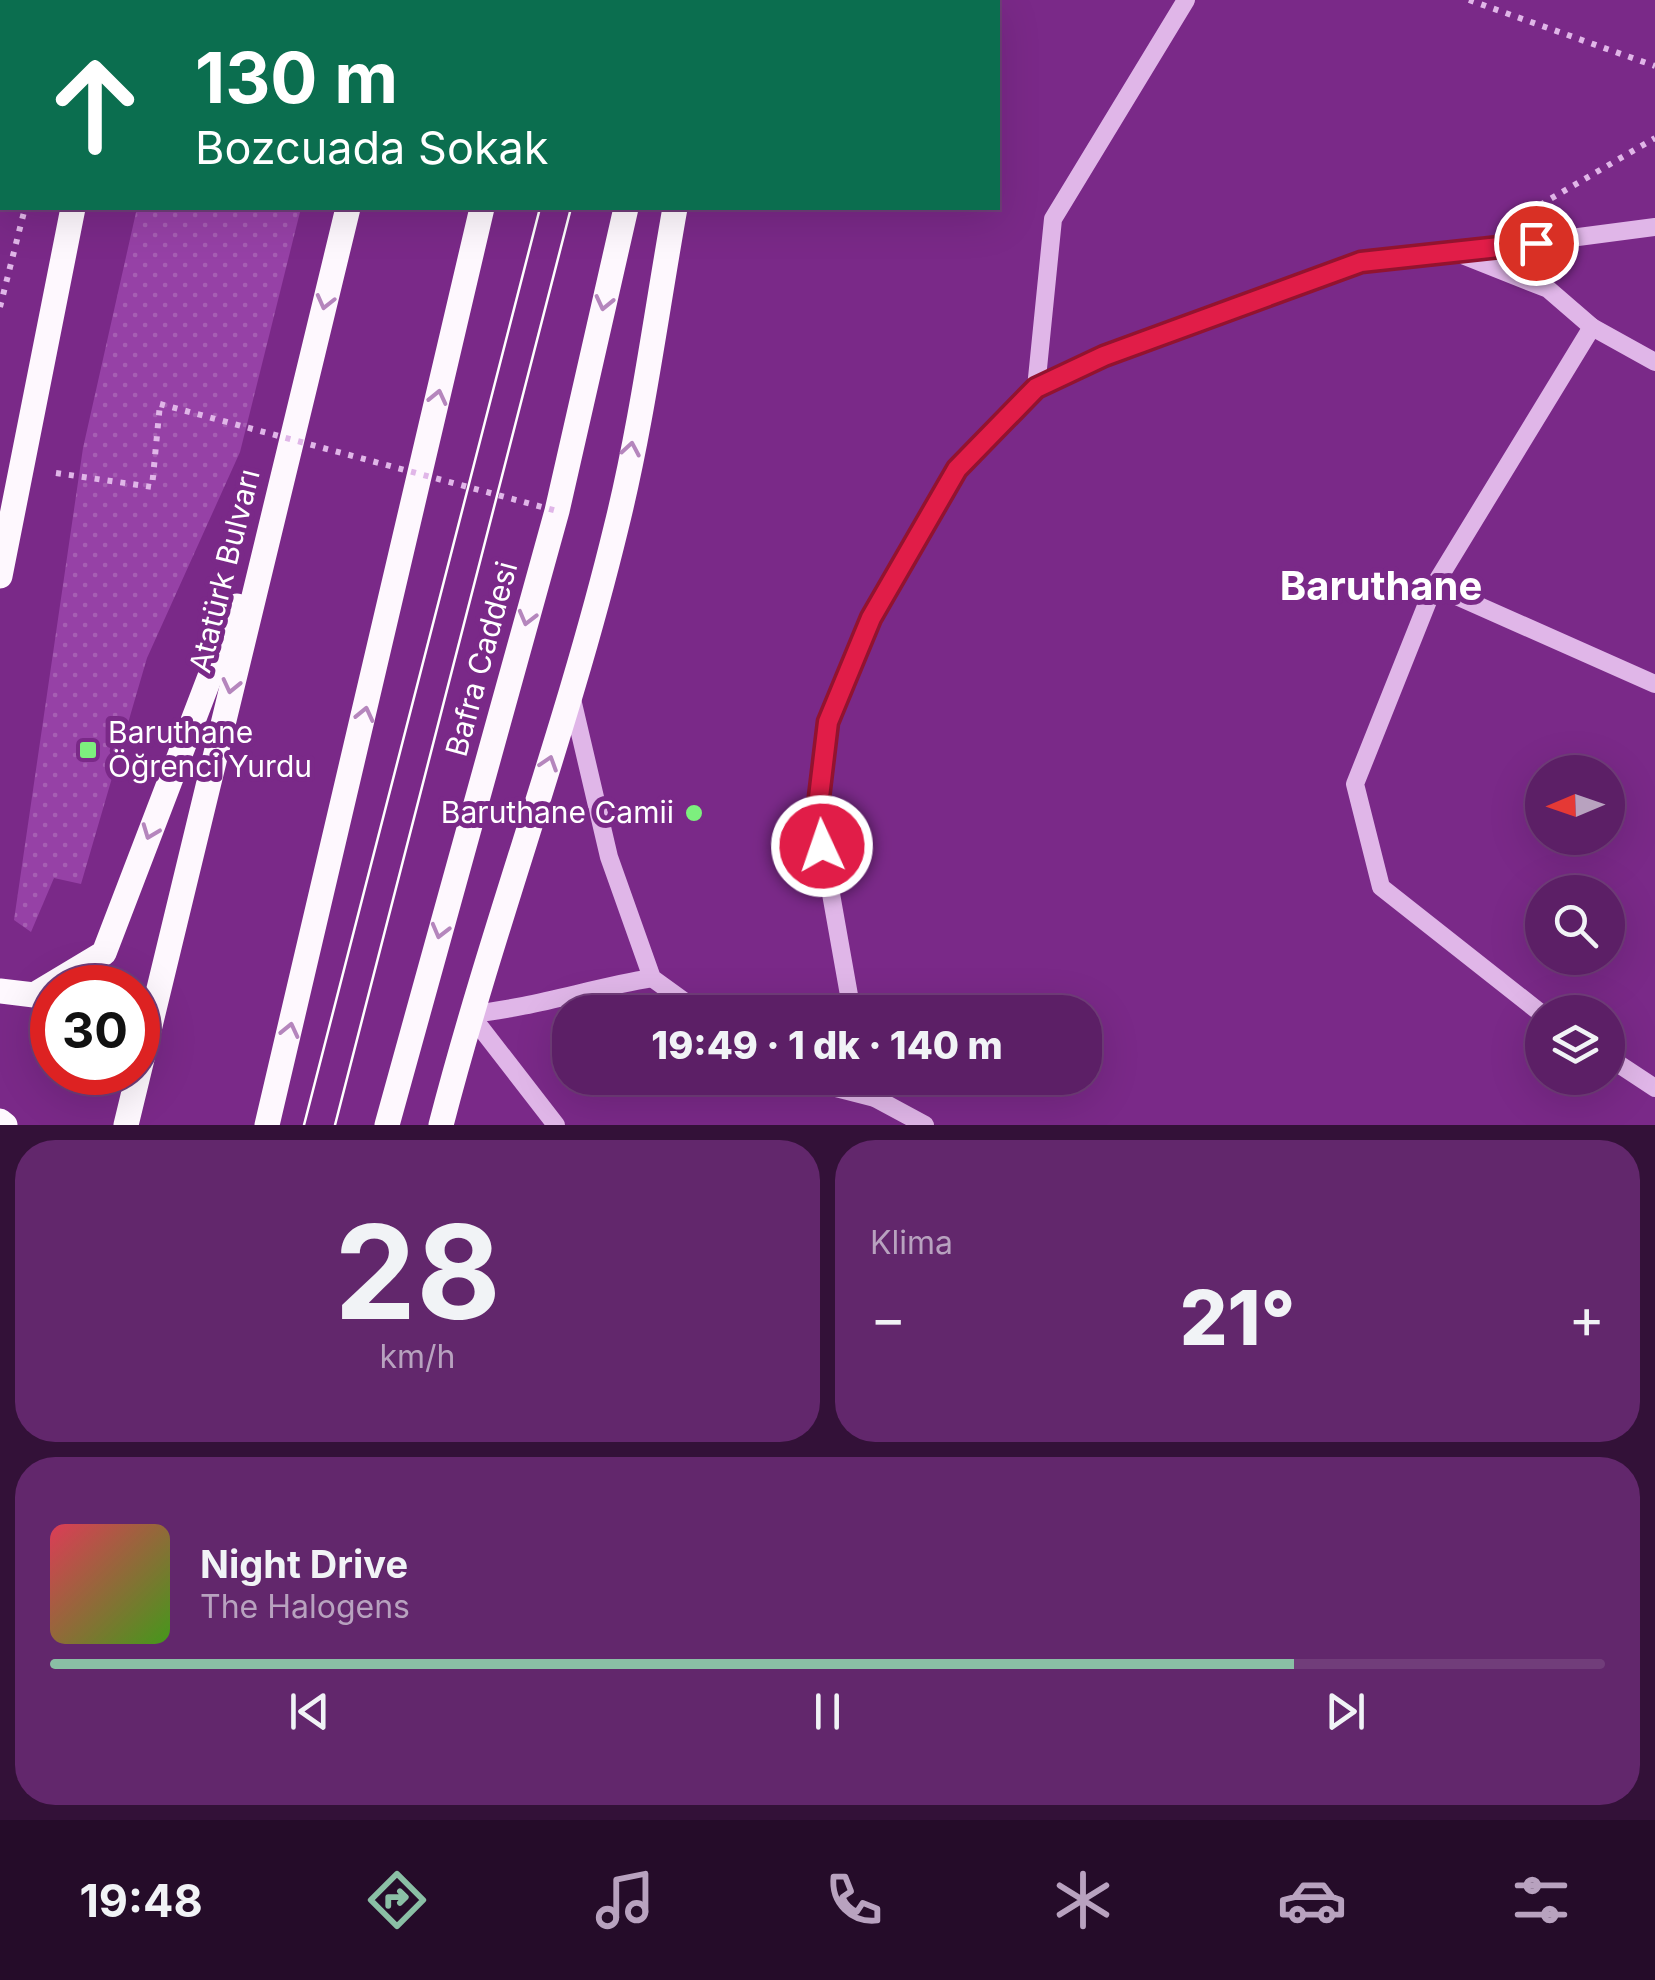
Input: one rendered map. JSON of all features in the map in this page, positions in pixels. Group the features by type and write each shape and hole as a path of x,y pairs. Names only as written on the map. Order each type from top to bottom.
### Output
{"main road":[{"path":"0,576 18,468 73,210"},
{"name":"Atatürk Bulvarı","path":"126,1125 348,210"},
{"path":"267,1125 482,210"},
{"name":"Bafra Caddesi","path":"387,1125 557,511 626,210"},
{"path":"441,1125 470,1014 571,694 617,526 675,210"},
{"path":"0,991 34,995 104,954 272,512"}],"street":[{"path":"1036,388 1053,220 1186,0"},
{"path":"849,995 817,814 828,722 871,618 957,469 1036,388 1123,349 1361,262 1655,227"},
{"path":"1457,253 1548,290 1592,327 1655,362"},
{"path":"1525,1001 1381,887 1355,784 1434,586 1592,327"},
{"path":"1434,586 1655,684"},
{"path":"571,694 610,858 652,978 676,995"},
{"path":"470,1014 518,1009 589,989 652,978"},
{"path":"470,1014 556,1125"},
{"path":"1625,1068 1655,1088"},
{"path":"863,1095 925,1125"}],"path":[{"path":"1469,0 1655,66"},
{"path":"1523,215 1655,138"},
{"path":"0,307 25,210"},
{"path":"18,468 152,487 160,404 557,511"}],"shaded area":[{"path":"137,210 300,210 240,452 147,658 81,884 54,878 31,932 14,920 83,448"}],"tram line":[{"path":"304,1125 539,210"},
{"path":"335,1125 570,210"}],"place":[{"name":"Baruthane Öğrenci Yurdu","path":"88,750"},
{"name":"Baruthane Camii","path":"694,813"}],"district":[{"name":"Baruthane","path":"1381,586"}],"route":[{"path":"822,846 817,814 828,722 871,618 957,469 1036,388 1104,356 1361,262 1536,243"}]}
